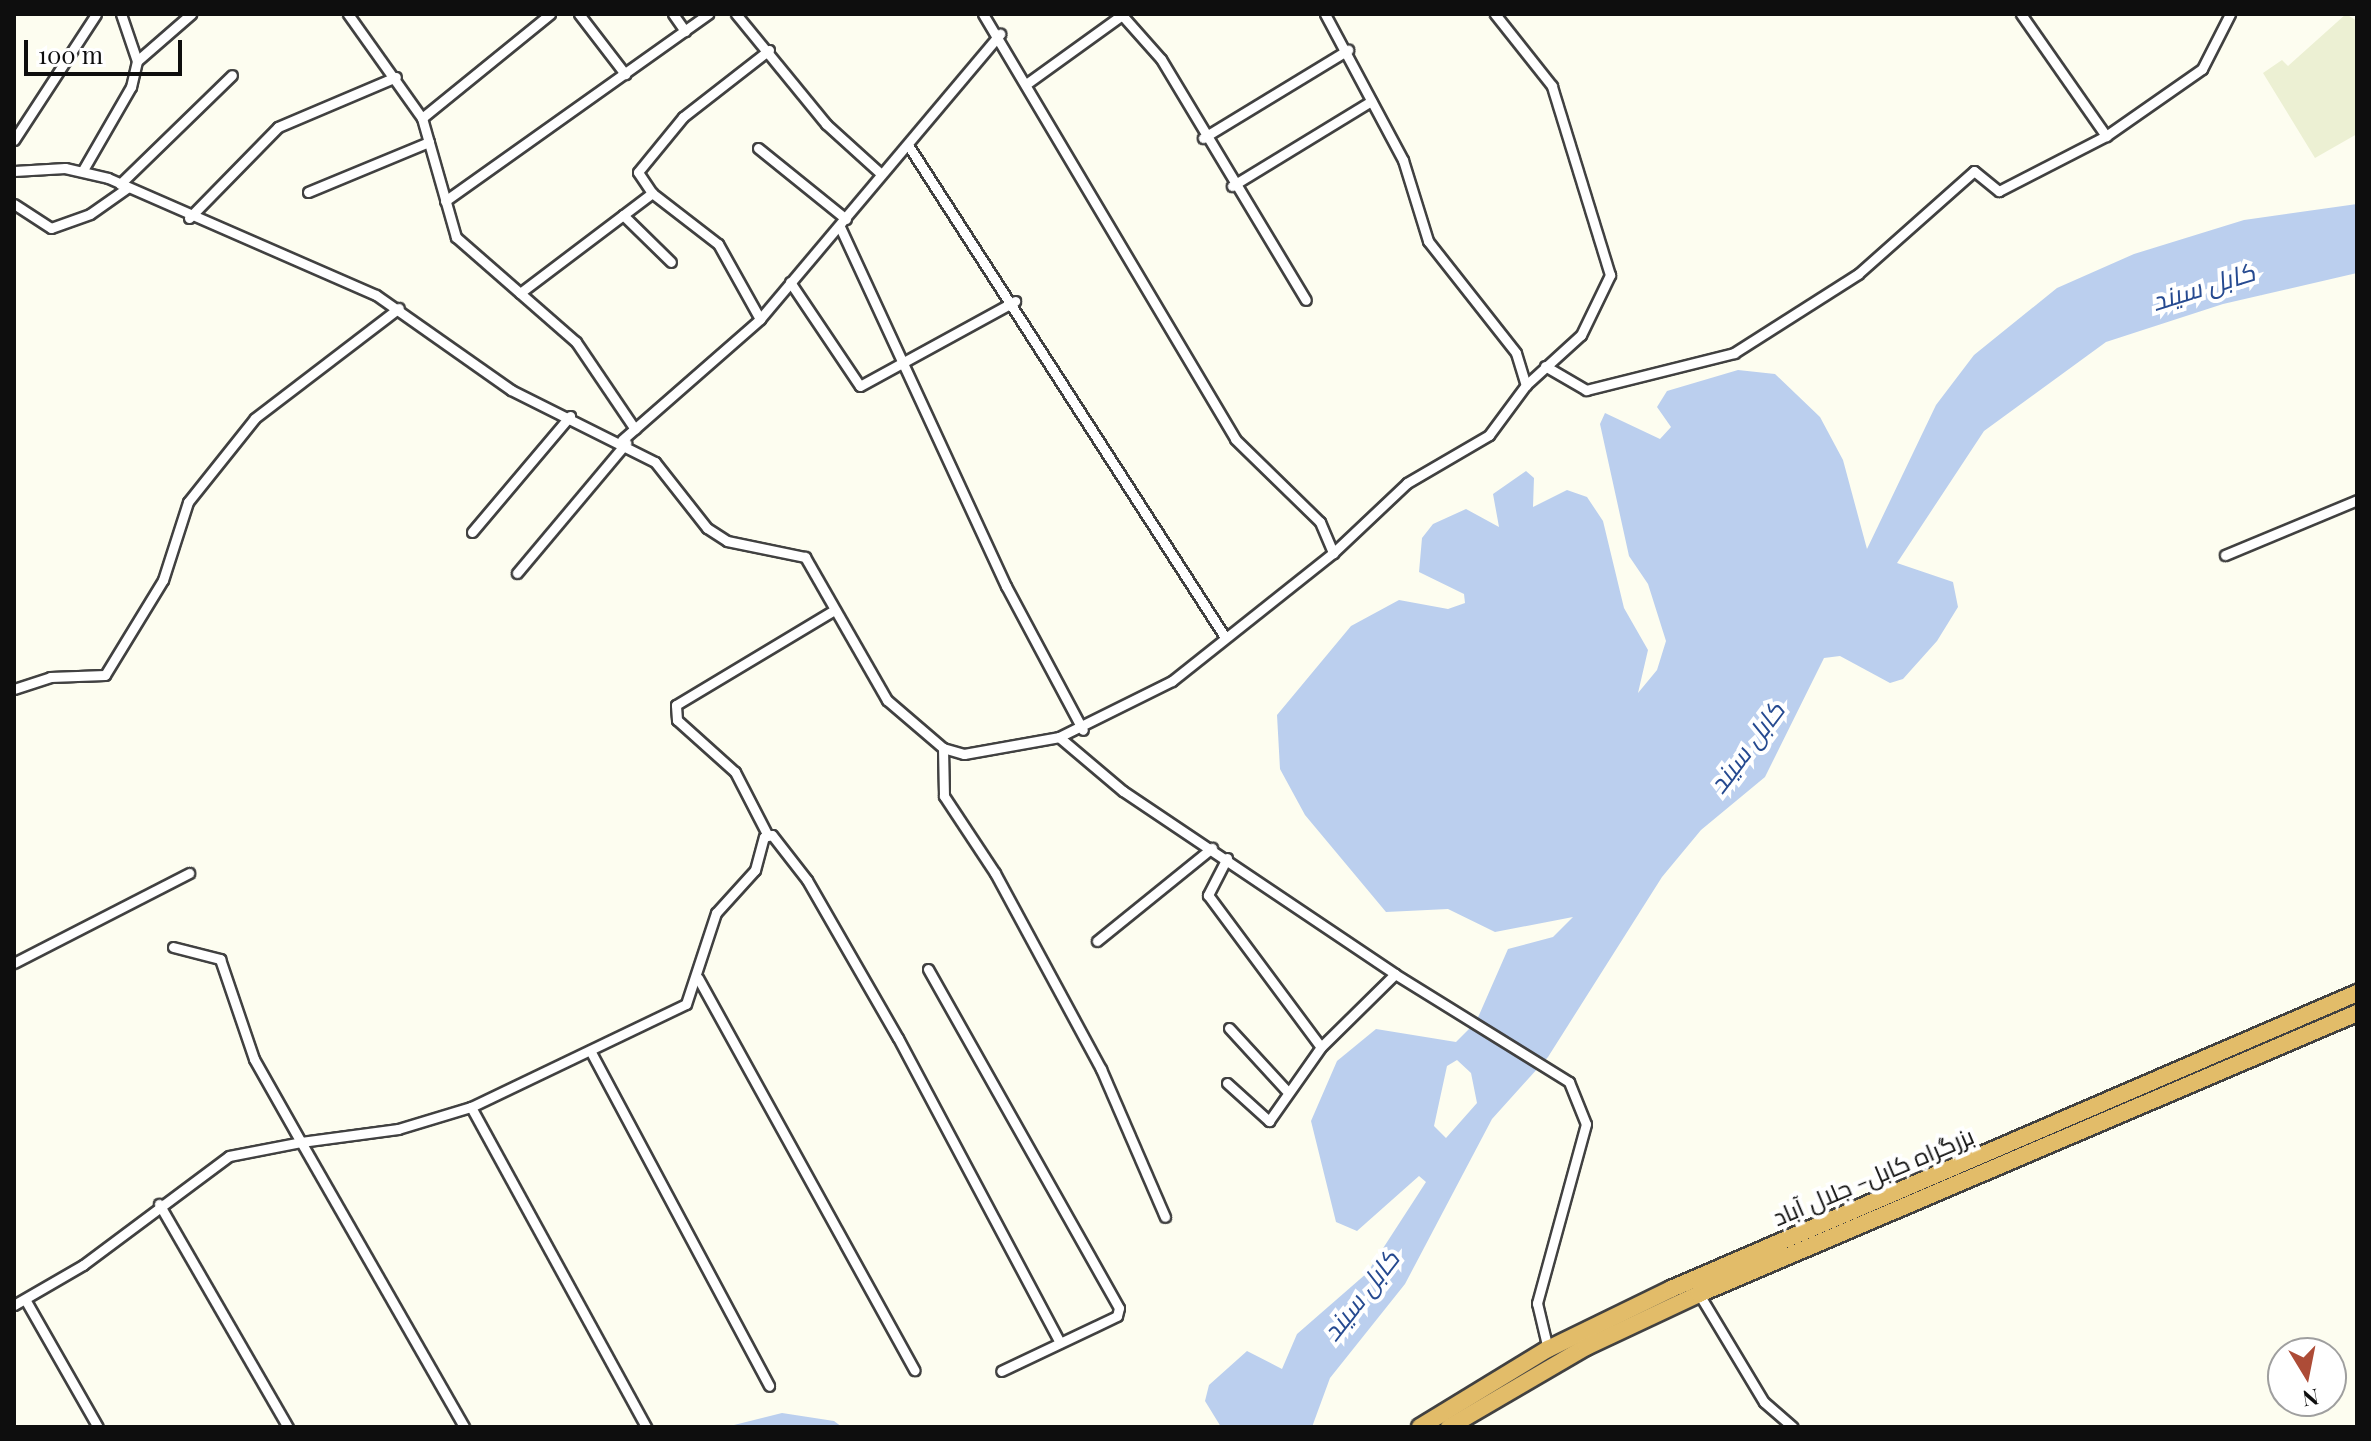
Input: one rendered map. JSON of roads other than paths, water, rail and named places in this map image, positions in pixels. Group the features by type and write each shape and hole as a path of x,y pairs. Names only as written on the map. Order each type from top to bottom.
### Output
{"highway":[{"name":"بزرگراه کابل- جلال آباد","path":"1449,1427 1583,1340 1675,1296 2357,993"},
{"name":"بزرگراه کابل- جلال آباد","path":"1675,1296 1699,1294 1737,1269 2357,1013"},
{"path":"2305,1016 2313,1032"},
{"name":"بزرگراه کابل- جلال آباد","path":"1420,1427 1548,1349 1583,1340"}],"street":[{"path":"14,140 96,14"},
{"path":"121,14 137,61"},
{"path":"83,170 126,98 137,61 191,14"},
{"path":"422,118 550,14"},
{"path":"579,14 625,74"},
{"path":"673,14 685,31"},
{"path":"445,201 708,14"},
{"path":"736,14 769,50 826,124 880,173"},
{"path":"1325,14 1348,50 1403,160 1428,241 1516,353 1526,385"},
{"path":"14,171 83,170 399,308 511,390 624,441 655,462 707,528 727,541 805,557 831,612 887,700 943,748 964,754 1083,730 1172,681 1333,553 1407,483 1489,435 1526,385 1581,335 1610,275 1552,86 1495,14"},
{"path":"2021,14 2106,136"},
{"path":"1545,366 1586,390 1734,353 1858,274 1974,171 1999,191 2106,136 2202,69 2230,14"},
{"path":"351,15 422,118 456,237 576,342 635,429"},
{"path":"1029,82 1122,15 1161,59 1203,138 1306,300"},
{"path":"989,16 1235,439 1320,522 1333,553"},
{"path":"517,573 635,429 760,319 1000,34"},
{"path":"760,319 718,244 652,193 640,166 683,117 769,50"},
{"path":"1203,138 1348,50"},
{"path":"14,204 51,228 90,214 123,186 232,75"},
{"path":"189,218 278,127 396,77"},
{"path":"1232,186 1371,101"},
{"path":"308,192 429,142"},
{"path":"908,145 1015,301 1225,637"},
{"path":"758,148 843,223 1006,586 1083,730"},
{"path":"520,293 652,193"},
{"path":"623,215 671,262"},
{"path":"790,282 857,386 905,364 1015,301"},
{"path":"14,689 50,677 105,675 163,580 188,502 255,418 399,308"},
{"path":"472,532 570,416"},
{"path":"2225,555 2357,500"},
{"path":"831,612 676,705 677,720 735,772 767,834 807,880 1060,1343"},
{"path":"1059,737 1123,791 1227,858 1395,974 1551,1067 1569,1082 1586,1124 1537,1303 1548,1349"},
{"path":"943,748 944,796 990,863 1101,1069 1165,1217"},
{"path":"14,1305 26,1301 229,1156 301,1142 398,1129 471,1107 592,1054 686,1004 698,978 716,913 755,870 767,834"},
{"path":"1097,941 1212,848"},
{"path":"1227,858 1208,895 1321,1047"},
{"path":"14,963 189,873"},
{"path":"173,947 220,959 254,1059 464,1427"},
{"path":"928,969 1119,1308 1117,1316 1001,1371"},
{"path":"1227,1083 1266,1123 1286,1090 1321,1047 1395,974"},
{"path":"698,978 914,1370"},
{"path":"1229,1028 1286,1090"},
{"path":"592,1054 769,1386"},
{"path":"471,1107 646,1427"},
{"path":"159,1204 288,1427"},
{"path":"1699,1294 1764,1402 1793,1427"},
{"path":"26,1301 98,1427"}],"water":[{"name":"کابل سيند","path":"2357,204 2357,273 2223,304 2106,342 1984,431 1897,563 1953,582 1958,607 1937,641 1903,679 1890,683 1840,656 1824,658 1765,777 1701,830 1662,877 1548,1057 1492,1119 1405,1284 1330,1378 1312,1427 1221,1427 1205,1401 1209,1385 1247,1351 1282,1369 1297,1334 1367,1273 1426,1182 1419,1176 1357,1231 1336,1222 1311,1121 1337,1061 1376,1029 1456,1042 1476,1022 1508,949 1553,937 1573,917 1495,932 1448,909 1386,912 1305,815 1280,769 1277,715 1351,626 1399,600 1448,609 1465,603 1464,594 1419,572 1422,538 1433,524 1466,509 1499,527 1493,494 1526,471 1534,478 1533,507 1567,490 1587,497 1603,521 1624,608 1648,650 1638,693 1657,670 1666,641 1648,584 1629,556 1600,424 1605,413 1660,439 1671,427 1657,407 1667,391 1738,370 1775,374 1820,417 1843,460 1867,549 1936,405 1974,355 2057,288 2134,254 2244,220","holes":["1457,1060 1471,1073 1477,1103 1446,1138 1434,1126 1447,1066"]},
{"path":"782,1413 834,1421 842,1427 726,1427"}]}
